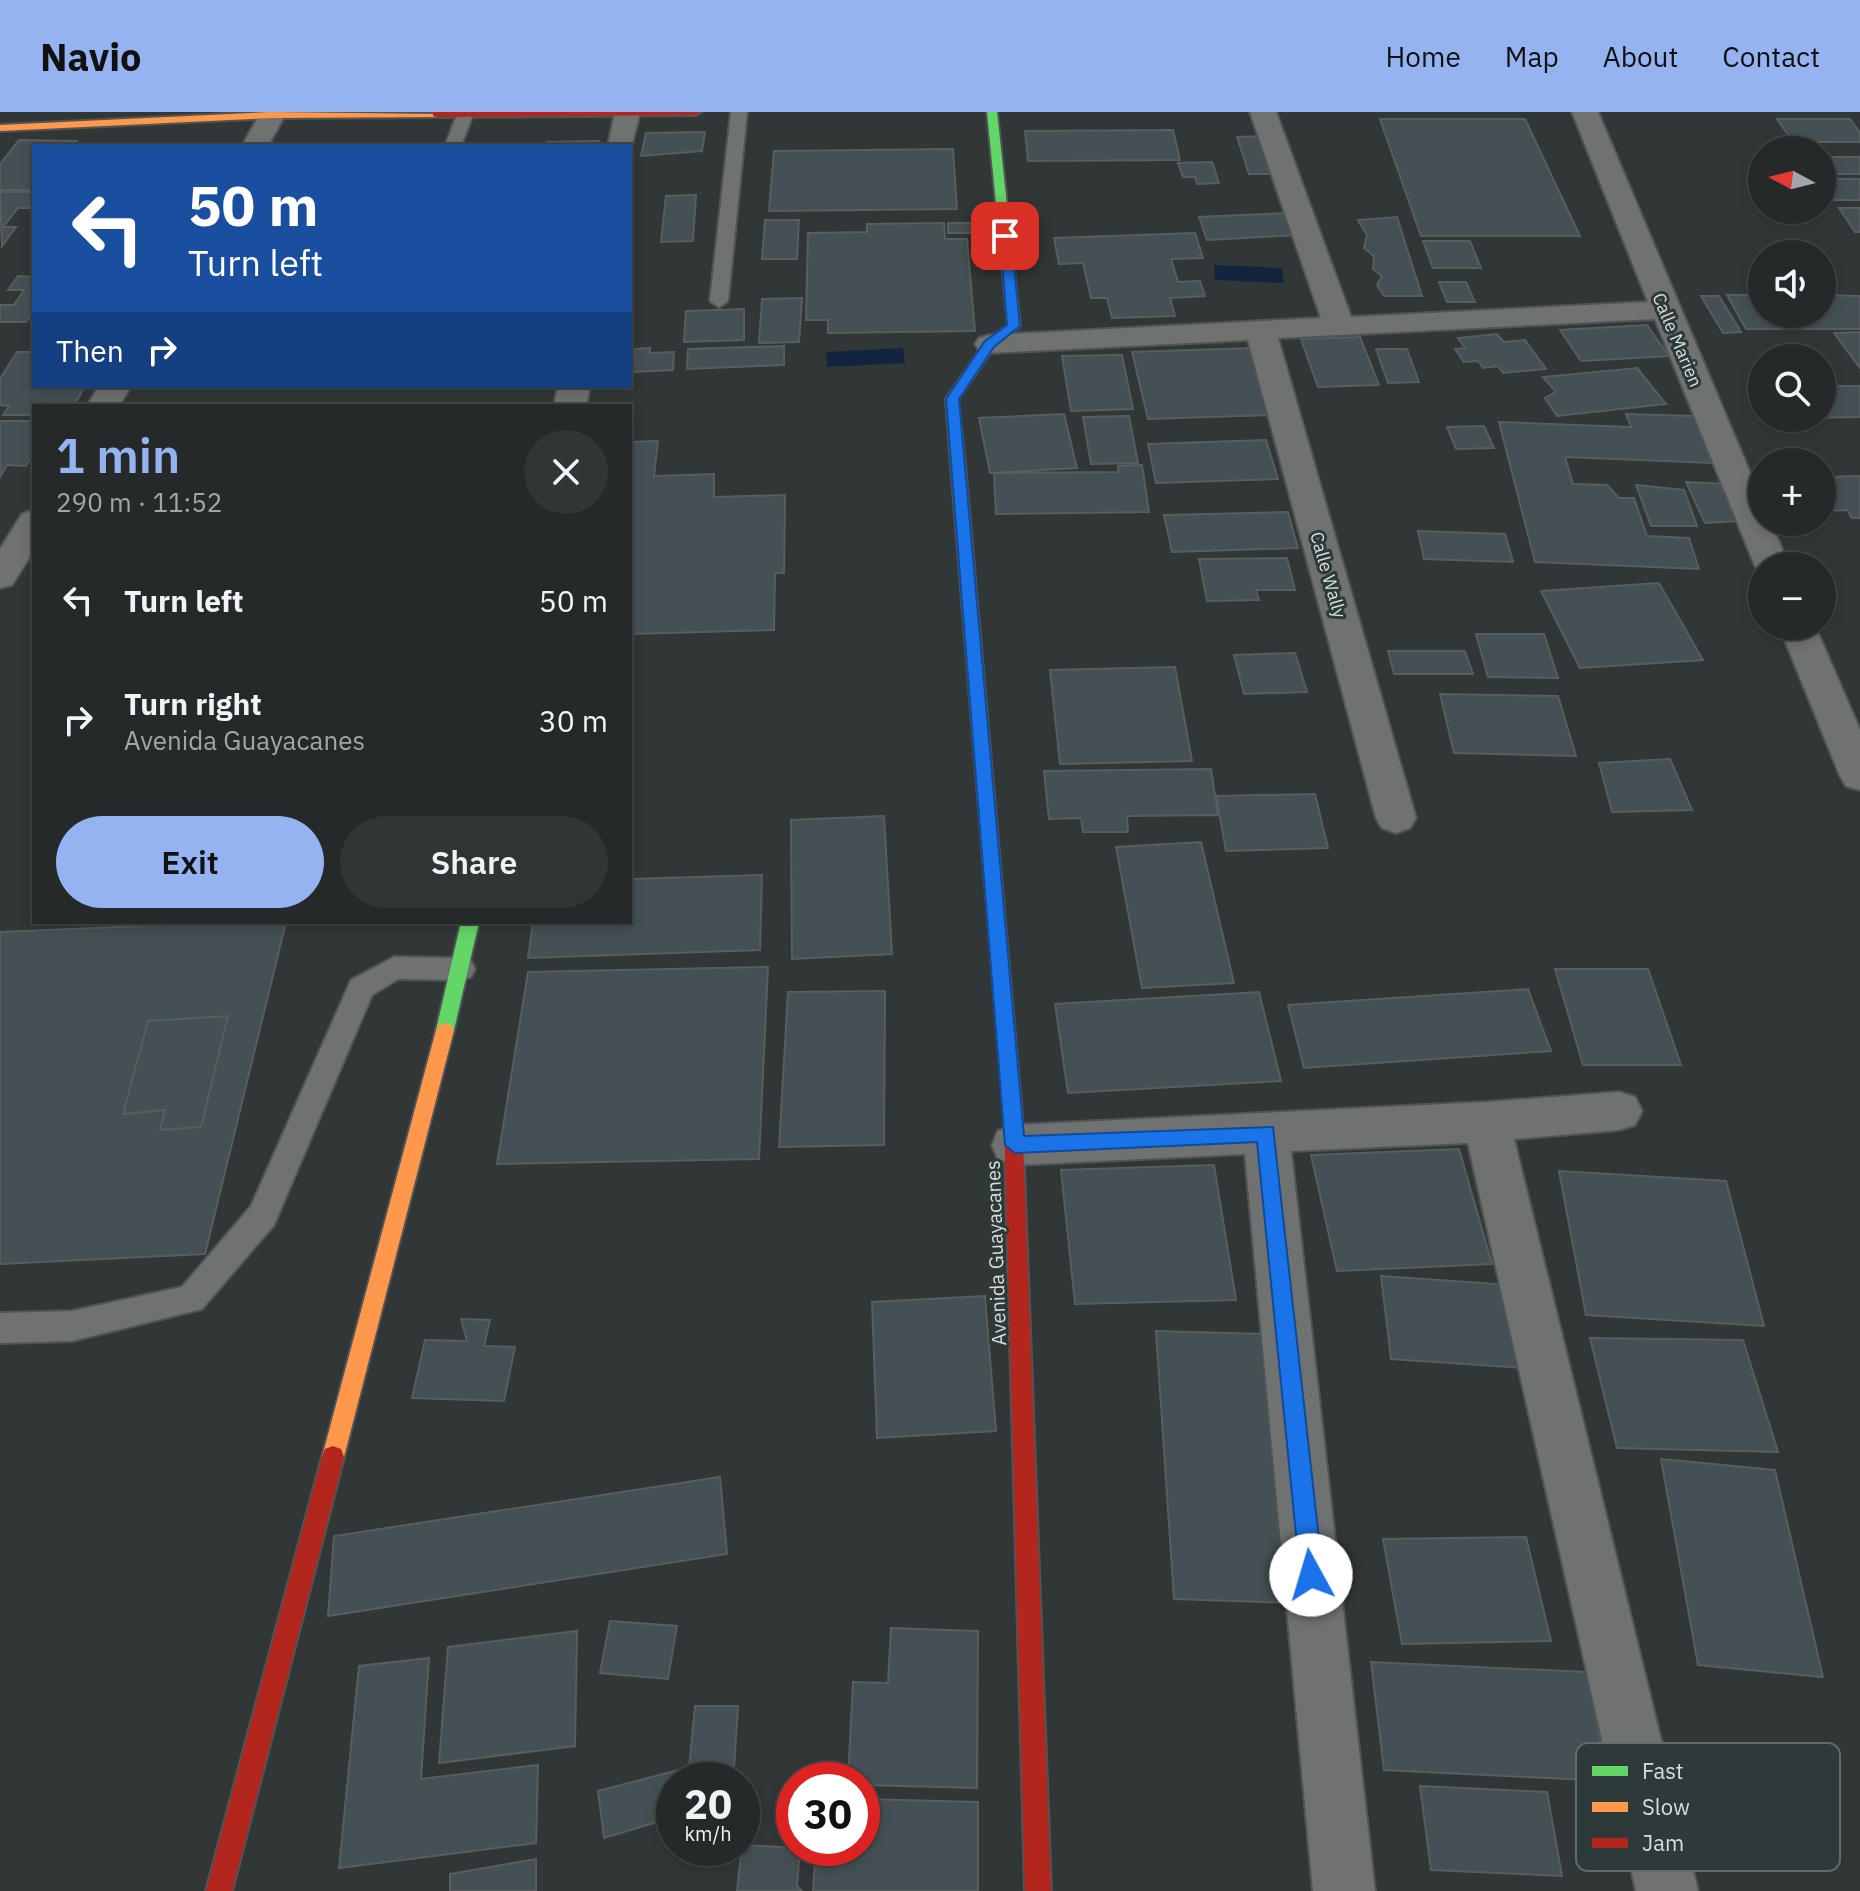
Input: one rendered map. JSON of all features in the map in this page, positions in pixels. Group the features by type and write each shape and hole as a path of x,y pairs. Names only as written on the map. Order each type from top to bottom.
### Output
{"street":[{"path":"0,128 272,115 696,112"},
{"name":"Avenida Guayacanes","path":"992,112 1014,326 990,344 952,399 1015,1145 1038,1891"},
{"path":"1263,112 1339,326"},
{"name":"Calle Marien","path":"1585,112 1766,552"},
{"path":"621,144 627,113"},
{"path":"256,144 272,115"},
{"path":"990,344 1664,310"},
{"name":"Calle Wally","path":"1261,331 1396,818"},
{"path":"0,577 32,524"},
{"path":"1803,640 1860,776"},
{"path":"219,1891 461,969 470,924"},
{"path":"1015,1145 1487,1122 1619,1111"},
{"path":"1487,1122 1632,1743"},
{"path":"1266,1133 1344,1891"},
{"path":"1662,1871 1667,1891"}],"lane":[{"path":"719,301 739,112"},
{"path":"454,144 466,113"},
{"path":"0,1328 72,1326 191,1299 263,1215 361,988 394,968 461,969"}],"water":[{"path":"1214,265 1282,268 1284,283 1215,280"},
{"path":"903,348 905,363 827,367 826,352"}],"building":[{"path":"1380,119 1525,119 1580,236 1421,236"},
{"path":"1777,119 1850,119 1860,133 1860,142 1836,142 1836,136 1789,136"},
{"path":"1173,130 1180,160 1028,161 1025,131"},
{"path":"705,132 702,151 641,156 646,133"},
{"path":"1263,136 1275,174 1249,174 1237,137"},
{"path":"19,140 77,141 75,144 32,144 32,190 0,190 0,164"},
{"path":"599,141 598,144 547,142"},
{"path":"953,149 957,209 769,211 774,151"},
{"path":"1836,157 1860,157 1860,174 1836,174"},
{"path":"1212,162 1219,183 1197,184 1195,177 1183,177 1178,163"},
{"path":"1836,179 1860,179 1860,200 1836,200"},
{"path":"0,192 32,192 29,208 18,208 3,227 16,227 2,246"},
{"path":"696,195 693,241 661,242 666,196"},
{"path":"1839,208 1860,208 1860,232 1855,232"},
{"path":"1288,213 1298,235 1207,240 1199,217"},
{"path":"1397,217 1422,296 1384,296 1377,285 1382,276 1373,269 1374,256 1364,248 1367,235 1358,220"},
{"path":"765,220 799,220 797,259 762,259"},
{"path":"944,223 945,239 967,239 975,331 828,333 828,320 806,320 808,233 867,232 867,224"},
{"path":"948,223 980,223 981,233 948,233"},
{"path":"1195,233 1203,258 1171,259 1178,282 1200,281 1205,296 1170,298 1175,316 1112,318 1107,298 1091,298 1083,263 1059,264 1054,238"},
{"path":"1423,241 1470,241 1481,268 1433,268"},
{"path":"18,276 32,277 32,314 26,322 0,322 0,305 14,305 24,290 8,290"},
{"path":"1439,282 1466,282 1475,302 1447,302"},
{"path":"1727,295 1748,295 1748,328 1836,328 1836,295 1860,296 1860,329 1746,329"},
{"path":"1701,296 1719,296 1741,332 1723,333"},
{"path":"802,298 799,342 759,343 762,299"},
{"path":"744,309 744,340 684,342 686,311"},
{"path":"1647,325 1669,356 1581,361 1560,330"},
{"path":"1860,332 1860,368 1834,333"},
{"path":"1497,334 1504,342 1525,340 1546,369 1503,373 1498,366 1483,368 1478,361 1464,362 1455,349 1465,348 1458,338"},
{"path":"1360,337 1379,385 1318,387 1301,339"},
{"path":"784,346 784,365 687,369 688,349"},
{"path":"650,348 650,353 674,352 673,370 633,372 634,349"},
{"path":"1252,348 1273,415 1148,419 1132,352"},
{"path":"1376,349 1407,349 1419,382 1388,383"},
{"path":"17,352 32,352 32,388 84,388 75,404 32,404 32,415 3,415 9,406 0,405 0,379"},
{"path":"1122,355 1133,409 1071,411 1062,356"},
{"path":"1637,368 1666,404 1557,416 1545,398 1556,392 1543,377"},
{"path":"1836,386 1860,386 1860,417 1836,418"},
{"path":"1064,414 1077,468 990,473 979,418"},
{"path":"1626,414 1694,416 1712,463 1565,457 1573,484 1607,485 1619,498 1634,498 1647,536 1689,538 1699,569 1535,562 1499,422 1631,427"},
{"path":"1129,416 1138,463 1091,464 1083,417"},
{"path":"0,421 32,421 32,456 26,466 7,465 0,477"},
{"path":"1484,426 1494,448 1456,449 1447,427"},
{"path":"1266,440 1278,479 1156,483 1148,444"},
{"path":"658,441 654,476 714,474 714,497 785,495 784,573 775,573 774,630 632,634 632,442"},
{"path":"1142,465 1149,512 996,514 994,473 1118,472 1118,466"},
{"path":"1860,476 1860,518 1852,518 1847,510 1836,510 1836,477"},
{"path":"1686,482 1724,484 1737,521 1705,523"},
{"path":"1636,485 1684,490 1697,526 1651,526"},
{"path":"1288,512 1298,548 1172,552 1164,515"},
{"path":"1418,531 1505,534 1513,562 1424,559"},
{"path":"1287,558 1295,590 1256,590 1259,600 1207,601 1199,559"},
{"path":"1659,583 1703,660 1580,668 1541,591"},
{"path":"1476,634 1544,634 1558,678 1488,677"},
{"path":"1388,651 1465,651 1473,674 1394,674"},
{"path":"1295,653 1307,692 1244,694 1234,655"},
{"path":"1175,667 1192,761 1060,764 1050,670"},
{"path":"1440,694 1558,696 1576,756 1454,753"},
{"path":"1670,759 1692,810 1612,812 1599,763"},
{"path":"1211,769 1218,815 1127,816 1128,832 1083,832 1081,818 1049,819 1044,771"},
{"path":"1315,794 1328,848 1226,851 1216,796"},
{"path":"884,816 892,954 792,959 791,820"},
{"path":"1201,842 1234,983 1142,988 1116,847"},
{"path":"762,875 760,950 528,958 533,924 632,924 632,879"},
{"path":"189,924 286,924 205,1254 0,1264 0,932"},
{"path":"768,967 759,1159 497,1164 528,972"},
{"path":"1555,969 1648,969 1681,1065 1583,1065"},
{"path":"1528,989 1551,1051 1304,1068 1288,1005"},
{"path":"885,991 884,1145 779,1147 788,992"},
{"path":"1259,992 1281,1081 1068,1093 1055,1004"},
{"path":"228,1016 201,1127 160,1130 165,1110 123,1114 148,1021"},
{"path":"1459,1149 1492,1264 1337,1271 1311,1155"},
{"path":"1214,1165 1236,1300 1075,1304 1061,1170"},
{"path":"1559,1171 1726,1181 1764,1326 1586,1315"},
{"path":"1381,1276 1509,1285 1523,1368 1391,1359"},
{"path":"985,1296 996,1431 877,1438 872,1302"},
{"path":"461,1319 490,1320 484,1346 515,1347 504,1401 412,1398 425,1340 467,1341"},
{"path":"1156,1331 1265,1334 1293,1603 1174,1599"},
{"path":"1590,1338 1743,1340 1778,1452 1617,1448"},
{"path":"1661,1459 1775,1470 1823,1677 1698,1665"},
{"path":"720,1477 727,1554 328,1616 334,1536"},
{"path":"1526,1537 1551,1641 1402,1644 1383,1539"},
{"path":"610,1621 677,1626 668,1679 600,1673"},
{"path":"891,1628 978,1631 977,1788 880,1785 880,1762 849,1762 853,1682 888,1683"},
{"path":"577,1631 575,1746 439,1763 448,1647"},
{"path":"429,1658 421,1779 538,1765 536,1843 339,1868 359,1666"},
{"path":"1371,1662 1587,1672 1601,1743 1576,1743 1576,1779 1384,1770"},
{"path":"695,1706 738,1706 734,1762 690,1762"},
{"path":"656,1776 656,1822 604,1838 598,1791"},
{"path":"1420,1786 1547,1792 1562,1876 1431,1870"},
{"path":"880,1799 978,1802 978,1891 813,1891 815,1866 880,1866"},
{"path":"760,1846 776,1847 776,1866 799,1866 797,1886 802,1891 737,1891 740,1866 760,1866"},
{"path":"536,1859 536,1891 450,1891 450,1874"}],"traffic: fast":[{"path":"958,465 952,399 990,344 1014,326 992,112"},
{"path":"445,1030 470,924"}],"traffic: slow":[{"path":"0,128 272,115 437,114"},
{"path":"958,465 1013,1116"},
{"path":"333,1457 445,1030"}],"traffic: jam":[{"path":"437,114 696,112"},
{"path":"1013,1116 1038,1891"},
{"path":"219,1891 333,1457"}],"route":[{"path":"1005,236 1014,326 990,344 952,399 1015,1145 1266,1133 1311,1575"}]}
